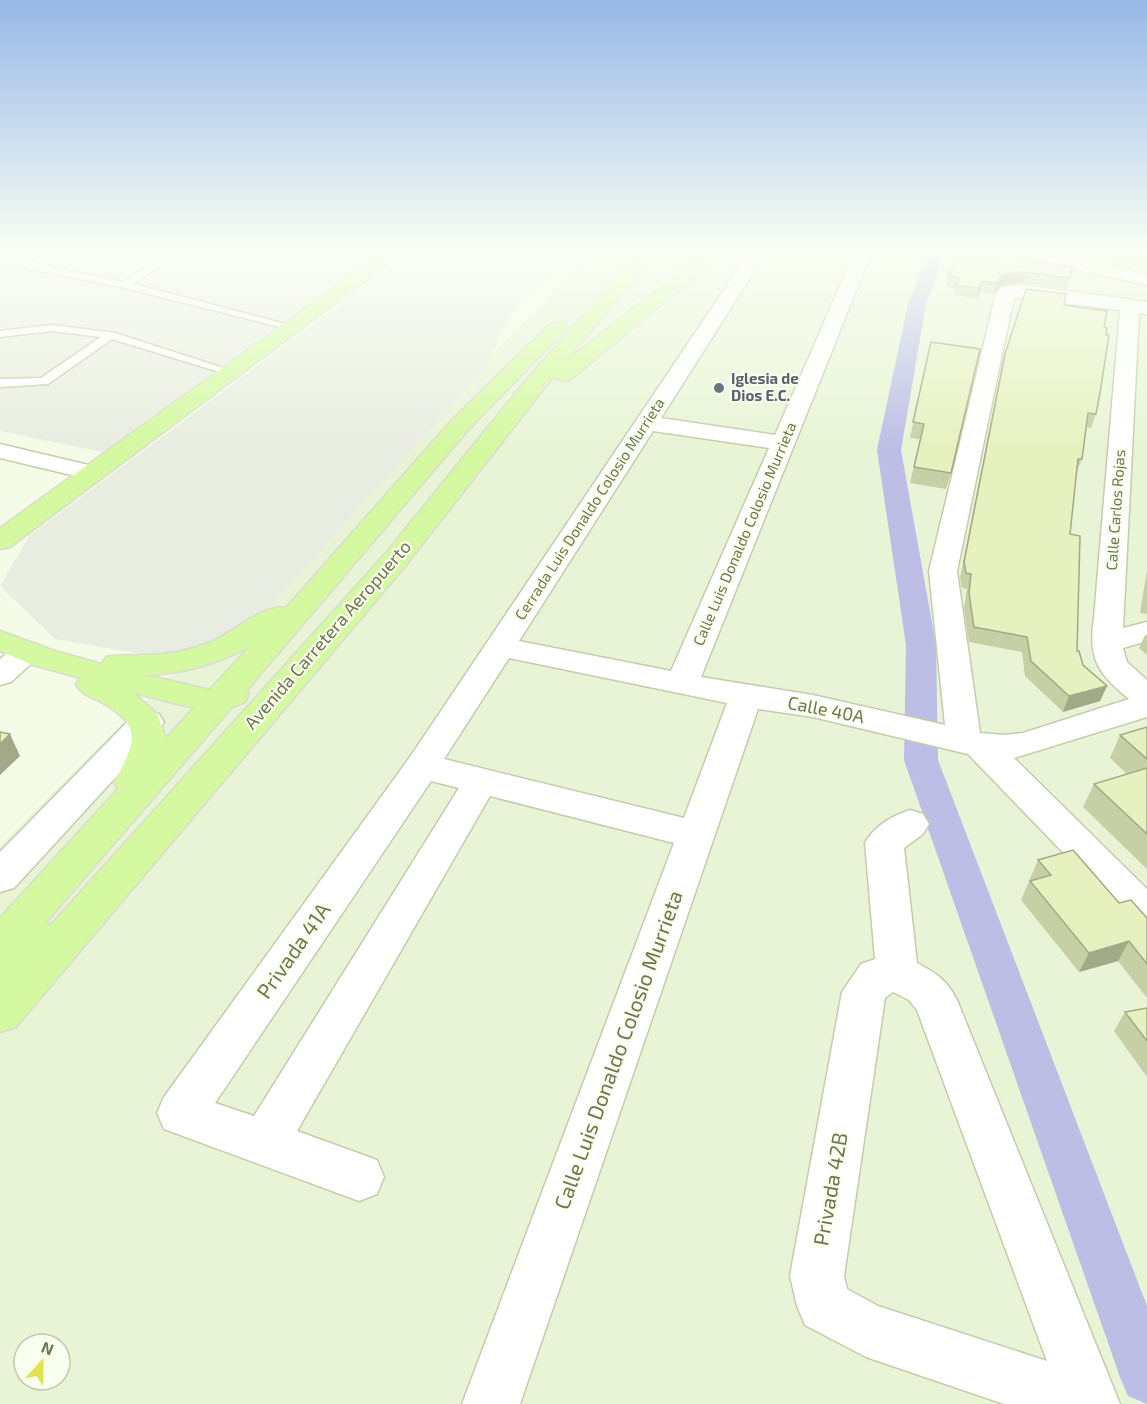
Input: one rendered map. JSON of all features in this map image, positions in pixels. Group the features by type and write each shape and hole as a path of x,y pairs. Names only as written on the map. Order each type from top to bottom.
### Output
{"main road":[{"path":"0,540 306,317"},
{"name":"Avenida Carretera Aeropuerto","path":"0,946 338,568 460,425 567,317"},
{"name":"Avenida Carretera Aeropuerto","path":"0,1013 364,596 497,435 535,384 593,317"},
{"path":"497,435 569,369 635,317"},
{"path":"23,650 153,666 207,656 247,637 338,568"},
{"path":"23,650 216,702 247,687 364,596"},
{"path":"23,650 132,706 147,722 151,738 145,760 85,849"},
{"path":"0,976 29,937 50,888"}],"street":[{"name":"Cerrada Luis Donaldo Colosio Murrieta","path":"422,766 716,317"},
{"name":"Calle Luis Donaldo Colosio Murrieta","path":"682,683 836,317"},
{"path":"1000,317 943,571 961,740 1147,914"},
{"name":"Calle Carlos Rojas","path":"1105,643 1110,618 1118,478 1137,317"},
{"path":"646,423 783,443"},
{"path":"0,452 92,473"},
{"path":"0,466 28,458"},
{"path":"1118,478 1147,471"},
{"path":"1147,631 1105,643 1109,660 1119,675 1147,697"},
{"name":"Calle 40A","path":"500,647 746,696 813,706 961,740 1005,747 1025,744 1147,705"},
{"path":"0,675 23,650"},
{"name":"Calle Luis Donaldo Colosio Murrieta","path":"491,1404 746,696"},
{"path":"0,877 147,722"},
{"path":"422,766 696,835"},
{"name":"Privada 41A","path":"359,1177 181,1113 422,766"},
{"path":"264,1143 481,781"},
{"path":"910,824 884,843 897,974 924,987 935,1000 1090,1404"},
{"name":"Privada 42B","path":"897,974 876,977 864,992 817,1276 824,1306 866,1330 1090,1404"}],"lane":[{"path":"251,317 292,327"},
{"path":"2,336 52,328 111,335 230,372"},
{"path":"0,383 44,381 111,335"}],"shaded area":[{"path":"0,317 291,317 103,452 0,431"},
{"path":"323,317 510,317 481,374 264,614 216,643 153,656 55,639 0,586 29,536"},
{"path":"529,317 1147,317 1147,1404 0,1404 0,846"}],"building":[{"path":"1017,317 1106,317 1104,327 1107,328 1106,335 1109,335 1100,393 1096,414 1088,413 1082,459 1078,459 1070,534 1080,536 1077,651 1079,651 1083,665 1107,686 1069,696 1031,661 1027,637 974,627 969,593 971,574 966,573 964,562 1005,354"},
{"path":"931,342 980,349 951,473 914,467 924,424 913,422"},
{"path":"1147,727 1147,759 1120,735"},
{"path":"0,732 10,734 0,744"},
{"path":"1147,768 1147,834 1094,784"},
{"path":"1073,850 1119,903 1131,900 1147,918 1147,964 1129,941 1089,953 1030,881 1051,875 1038,860"},
{"path":"1147,1008 1147,1041 1125,1012"}],"waterway":[{"path":"915,317 889,450 921,645 921,760 1147,1377"}],"place":[{"name":"Iglesia de Dios E.C.","path":"719,388"}]}
